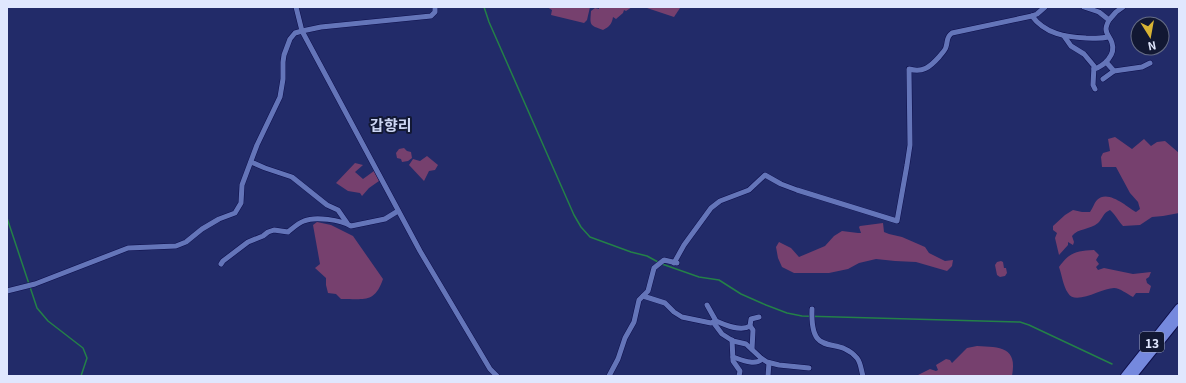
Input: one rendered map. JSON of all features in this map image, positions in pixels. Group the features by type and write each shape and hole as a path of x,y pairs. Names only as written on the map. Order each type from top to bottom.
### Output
{"main road":[{"name":"13","path":"1125,376 1179,308"},
{"name":"13","path":"1133,376 1179,318"}],"street":[{"path":"296,7 302,30 398,211 488,366 497,376"},
{"path":"7,291 35,284 128,248 176,246 186,242 208,225 224,216 235,213 241,203 242,185 263,132 280,97 283,79 283,62 287,47 295,33 302,30 320,27 431,16 435,12 435,7"},
{"path":"609,376 618,359 625,338 634,322 639,300 648,291 653,271 656,266 665,260 676,263 680,250 711,208 720,201 749,190 765,175 772,180 797,190 897,221 908,166 910,145 909,69 919,71 931,66 944,51 947,45 948,37 952,33 1032,16 1040,12 1045,7"},
{"path":"1084,7 1099,12 1109,20"},
{"path":"1094,68 1101,66 1106,62 1113,48 1112,41 1108,37 1106,30 1109,20 1123,7"},
{"path":"1032,16 1040,25 1064,36 1097,40 1108,37"},
{"path":"1064,36 1071,46 1084,54 1094,66 1093,85 1095,89"},
{"path":"1106,62 1114,71"},
{"path":"1103,79 1114,71 1142,67 1150,63"},
{"path":"251,162 292,177 327,205 338,210 347,223"},
{"path":"221,264 222,261 248,242 274,230 288,232 305,220 333,220 347,223 351,226 385,220 398,211"},
{"path":"643,296 665,303 674,312 682,317 711,324 714,321 737,328 747,328 750,326"},
{"path":"707,305 719,331 732,340 745,343 762,359 769,363 790,367 810,368"},
{"path":"812,310 811,320 814,331 822,342 827,345 840,347 858,358 863,376"},
{"path":"752,349 753,330 750,326 750,319 759,317"},
{"path":"732,340 734,363 740,372 739,376"},
{"path":"733,357 754,363 758,363 762,359"},
{"path":"768,376 769,363"}],"shaded area":[{"path":"547,7 590,7 587,20 584,23 551,15 552,10"},
{"path":"599,7 632,7 626,11 624,10 623,13 616,19 613,17 610,25 603,30 591,24 591,11 595,8 599,9"},
{"path":"644,7 678,7 680,8 674,17"},
{"path":"1115,137 1132,149 1144,139 1151,146 1157,142 1165,141 1179,153 1179,213 1152,217 1140,225 1123,226 1110,210 1095,225 1075,233 1072,236 1074,242 1073,245 1068,242 1068,245 1059,255 1055,238 1057,233 1053,230 1053,226 1073,210 1090,212 1097,200 1101,197 1117,200 1136,212 1140,209 1138,202 1130,193 1116,167 1102,167 1101,157 1103,153 1110,151 1108,139"},
{"path":"404,148 411,152 412,158 408,161 402,162 401,159 397,158 396,153 399,149"},
{"path":"427,156 438,165 435,170 429,171 424,181 409,165 413,159 420,161"},
{"path":"355,163 363,165 355,172 363,179 374,171 379,181 369,188 362,196 360,193 348,191 336,183"},
{"path":"317,222 331,225 353,236 383,279 376,293 362,299 341,299 336,294 328,293 326,278 315,268 320,264 313,225"},
{"path":"883,223 884,232 902,237 925,247 929,253 945,261 953,260 952,266 947,271 916,262 876,259 859,263 848,269 829,273 794,273 782,267 778,258 776,247 779,242 791,248 799,257 825,246 834,236 842,231 861,233 860,226"},
{"path":"1094,250 1099,255 1096,260 1099,264 1096,267 1098,270 1104,268 1133,274 1151,272 1149,277 1146,279 1147,283 1151,286 1149,293 1136,293 1133,297 1114,288 1082,297 1071,297 1065,287 1059,267 1070,255 1074,253"},
{"path":"997,262 1003,262 1004,268 1006,268 1007,273 1005,276 1000,277 997,275 995,265"},
{"path":"977,346 1000,348 1010,354 1013,366 1012,376 916,376 930,369 936,371 938,370 936,365 946,359 950,360 952,363 967,348"}],"waterway":[{"path":"484,7 489,22 574,215 581,227 590,237 631,252 647,256 658,262"},
{"path":"7,218 29,284"},
{"path":"662,264 699,277 719,280 741,294 766,305 787,313 802,316 1020,322 1112,364"},
{"path":"30,287 37,308 48,321 83,348 87,358 81,376"}],"district":[{"name":"갑향리","path":"391,124"}]}
